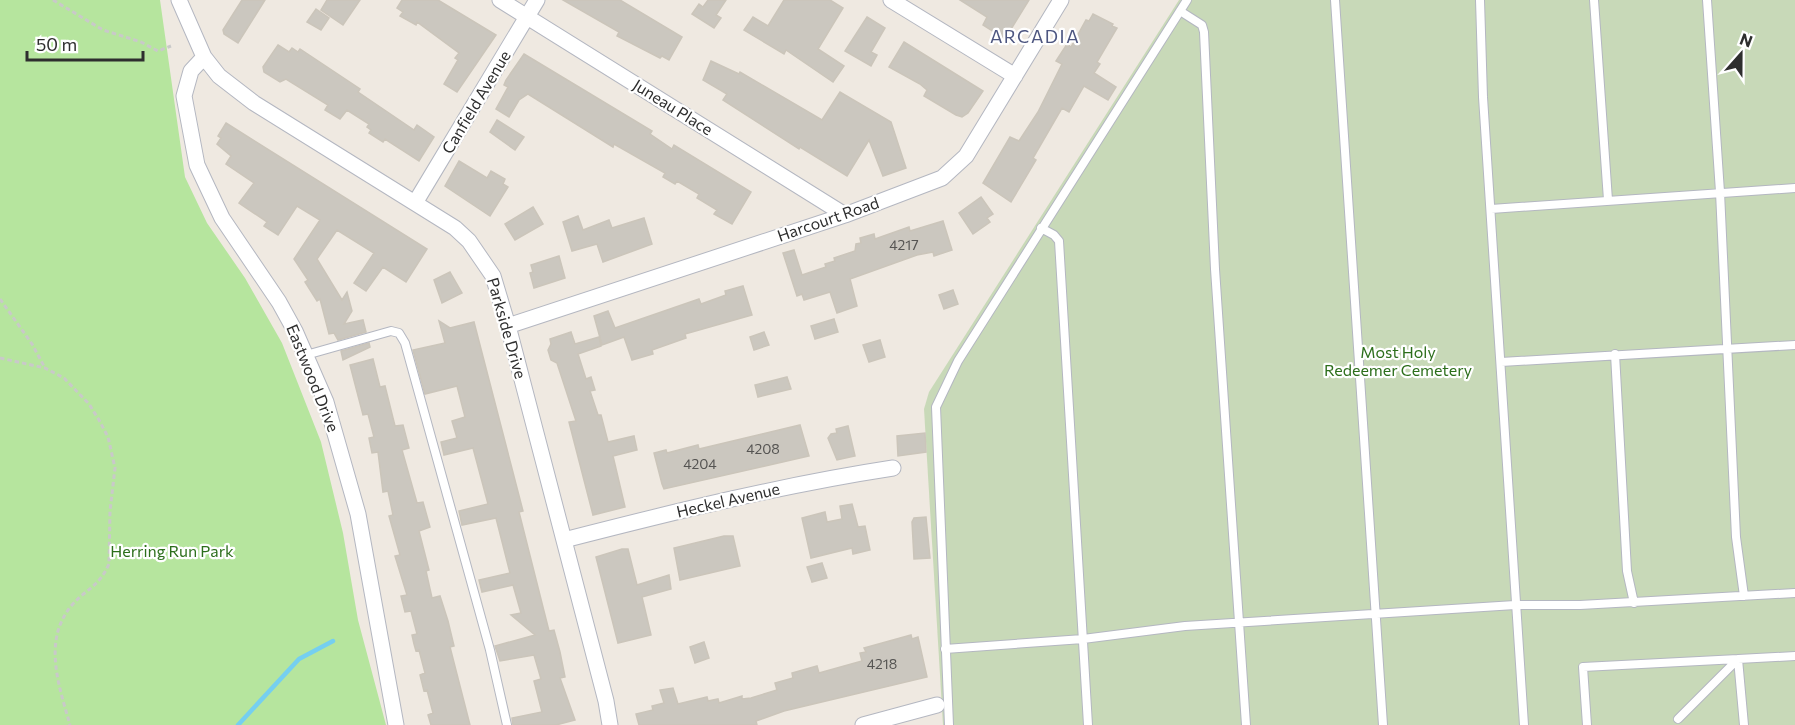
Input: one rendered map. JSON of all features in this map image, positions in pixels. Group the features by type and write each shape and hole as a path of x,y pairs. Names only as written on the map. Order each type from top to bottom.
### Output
{"street":[{"name":"Parkside Drive","path":"179,0 204,57 219,76 254,103 454,228 482,257 493,276 508,326 606,701 610,725"},
{"name":"Juneau Place","path":"500,0 845,215"},
{"name":"Canfield Avenue","path":"415,204 537,0"},
{"path":"891,0 1015,76"},
{"name":"Harcourt Road","path":"508,326 845,215 928,185 952,170 966,156 1061,0"},
{"name":"Eastwood Drive","path":"204,57 191,71 184,96 192,145 203,183 222,218 279,302 306,355 326,402 352,485 396,725"},
{"name":"Heckel Avenue","path":"564,540 710,503 818,480 893,468"},
{"path":"863,725 937,705"}],"lane":[{"path":"949,725 936,407 958,361 1187,0"},
{"path":"1335,0 1383,725"},
{"path":"1480,0 1524,725"},
{"path":"1594,0 1608,200"},
{"path":"1707,0 1720,192 1736,537 1743,596"},
{"path":"1180,11 1202,25 1204,32 1214,246 1246,725"},
{"path":"1491,209 1795,188"},
{"path":"1041,228 1054,235 1059,242 1088,725"},
{"path":"306,355 391,331 399,333 416,384 490,650 507,725"},
{"path":"1501,362 1795,345"},
{"path":"1616,354 1627,571 1634,603"},
{"path":"945,649 1083,639 1185,626 1239,622 1515,605 1634,603 1795,593"},
{"path":"1587,725 1583,667 1795,656"},
{"path":"1678,719 1738,659"},
{"path":"1738,659 1744,725"}],"path":[{"path":"53,0 103,30 141,42 158,51 171,46"},
{"path":"0,299 32,344 45,368"},
{"path":"0,358 45,368 64,378 89,404 108,437 115,468 110,511 110,564 102,581 74,603 62,617 55,639 55,670 70,725"}],"green space":[{"name":"Herring Run Park","path":"0,0 160,0 185,177 207,223 245,278 282,343 321,442 343,533 358,620 386,725 0,725"},
{"name":"Most Holy Redeemer Cemetery","path":"1179,0 1795,0 1795,725 943,725 924,409 929,392"}],"building":[{"path":"242,0 265,0 238,43 224,34 223,30"},
{"path":"327,0 360,0 343,25 321,10"},
{"path":"402,0 438,0 496,35 457,92 444,84 458,60 455,58 459,53 417,22 416,25 400,16 403,12 397,8"},
{"path":"563,0 620,0 682,37 669,60 662,56 660,58 617,36 619,32"},
{"path":"708,0 726,0 716,15 721,18 714,28 692,14 699,4 703,7"},
{"path":"784,0 830,0 843,8 818,49 844,66 833,82 786,50 784,54 744,30 753,17 768,26"},
{"path":"960,0 1029,0 1005,39 983,25 987,17"},
{"path":"316,9 329,18 321,30 307,22"},
{"path":"1093,14 1117,28 1097,62 1100,64 1094,73 1116,87 1108,100 1084,86 1069,112 1062,108 1033,158 1036,160 1011,202 983,183 1010,137 1019,141 1038,112 1062,64 1056,61 1067,44 1071,47 1086,20 1089,21"},
{"path":"867,17 885,28 871,52 877,55 871,66 845,51"},
{"path":"904,42 983,91 968,113 962,117 956,115 924,96 927,90 920,84 889,67"},
{"path":"278,45 289,52 292,48 298,52 300,49 360,89 358,92 414,130 417,125 434,137 419,161 385,139 383,142 369,133 371,130 367,127 369,124 347,110 340,119 325,110 328,105 286,79 280,82 264,72 263,67"},
{"path":"524,54 652,131 650,134 672,149 674,145 751,192 732,224 714,214 717,210 697,198 699,194 677,181 675,184 663,177 665,173 614,144 613,147 528,94 519,100 509,117 496,109 508,87 504,85 506,80"},
{"path":"711,61 739,74 740,72 822,120 840,92 891,122 906,168 883,176 869,140 847,176 800,147 799,149 723,100 727,94 703,80"},
{"path":"497,120 524,137 515,150 490,132"},
{"path":"226,123 427,249 406,282 383,267 366,291 354,283 374,253 337,230 317,259 342,300 347,292 352,311 344,324 363,320 366,332 338,340 334,333 329,334 320,299 317,301 305,282 308,280 294,259 320,220 297,206 278,235 264,226 267,222 239,203 254,183 226,164 231,156 217,144 221,138 218,136"},
{"path":"459,161 487,178 491,171 505,179 503,184 508,187 490,216 445,186"},
{"path":"981,197 993,214 987,218 990,222 973,234 959,213"},
{"path":"533,207 543,224 515,240 505,224"},
{"path":"578,216 583,230 609,220 612,228 644,218 652,244 603,262 597,244 572,251 563,222"},
{"path":"943,221 952,250 934,256 933,252 917,255 850,279 857,306 837,313 830,292 804,300 802,294 797,296 783,253 794,250 802,275 826,267 825,264 835,261 834,258 855,251 856,244 861,243 860,238 874,234 875,239 909,227 910,231"},
{"path":"559,256 565,278 534,288 530,273 533,272 531,265"},
{"path":"450,272 462,293 442,303 434,280"},
{"path":"743,286 752,315 685,334 686,338 652,350 653,354 632,360 624,337 602,345 594,316 608,311 615,328 699,299 701,304 726,295 725,291"},
{"path":"953,290 958,304 944,309 939,295"},
{"path":"834,319 838,332 815,339 811,326"},
{"path":"439,321 450,328 474,322 523,511 519,512 549,631 554,630 560,652 565,677 560,678 575,720 556,725 513,725 512,718 542,712 534,681 541,679 534,655 500,661 495,646 535,635 511,615 521,613 513,585 482,592 479,580 510,573 496,518 462,525 459,511 488,504 473,448 444,455 441,442 457,438 452,421 465,417 457,386 425,394 413,350 445,343"},
{"path":"571,332 575,344 599,337 601,346 578,354 586,379 591,377 595,390 590,391 598,415 601,415 608,442 634,436 637,450 613,456 625,507 593,515 569,422 576,421 557,363 551,360 548,350 551,344 550,339"},
{"path":"764,332 769,345 754,350 750,337"},
{"path":"880,340 885,357 869,362 863,345"},
{"path":"369,343 370,347 343,360 341,351"},
{"path":"373,359 380,387 385,386 395,426 403,425 409,448 402,450 417,503 423,502 430,527 419,531 429,570 426,571 432,598 440,596 448,621 454,646 450,647 470,725 431,725 428,715 433,713 420,675 425,673 412,635 417,634 411,611 405,612 401,596 407,595 395,556 400,555 389,516 393,515 388,491 383,492 378,452 372,453 369,438 374,437 368,414 363,415 350,365"},
{"path":"787,377 791,389 758,397 755,385"},
{"path":"800,425 809,456 664,489 654,453 666,450 667,453 698,445 699,449"},
{"path":"848,426 855,456 837,460 828,438 831,434 837,433 836,429"},
{"path":"925,433 926,452 898,456 897,436"},
{"path":"852,504 858,527 865,526 870,550 853,554 852,548 811,558 802,518 825,512 827,522 842,519 840,506"},
{"path":"926,517 930,558 914,559 912,522 914,518"},
{"path":"733,536 740,566 680,580 674,548"},
{"path":"628,549 637,585 669,575 671,589 642,597 651,635 618,643 596,557"},
{"path":"822,563 827,578 812,582 807,567"},
{"path":"911,635 912,639 918,637 927,677 784,711 756,721 757,725 639,725 636,714 653,710 652,706 664,703 660,690 673,688 678,704 707,697 708,701 718,699 719,703 742,696 742,699 751,698 777,690 775,683 793,678 792,673 817,666 819,673 862,661 860,653 866,652 864,648"},
{"path":"704,642 709,658 695,663 690,647"}],"waterway":[{"path":"238,725 299,659 333,641"}],"district":[{"name":"ARCADIA","path":"1035,37"}]}
